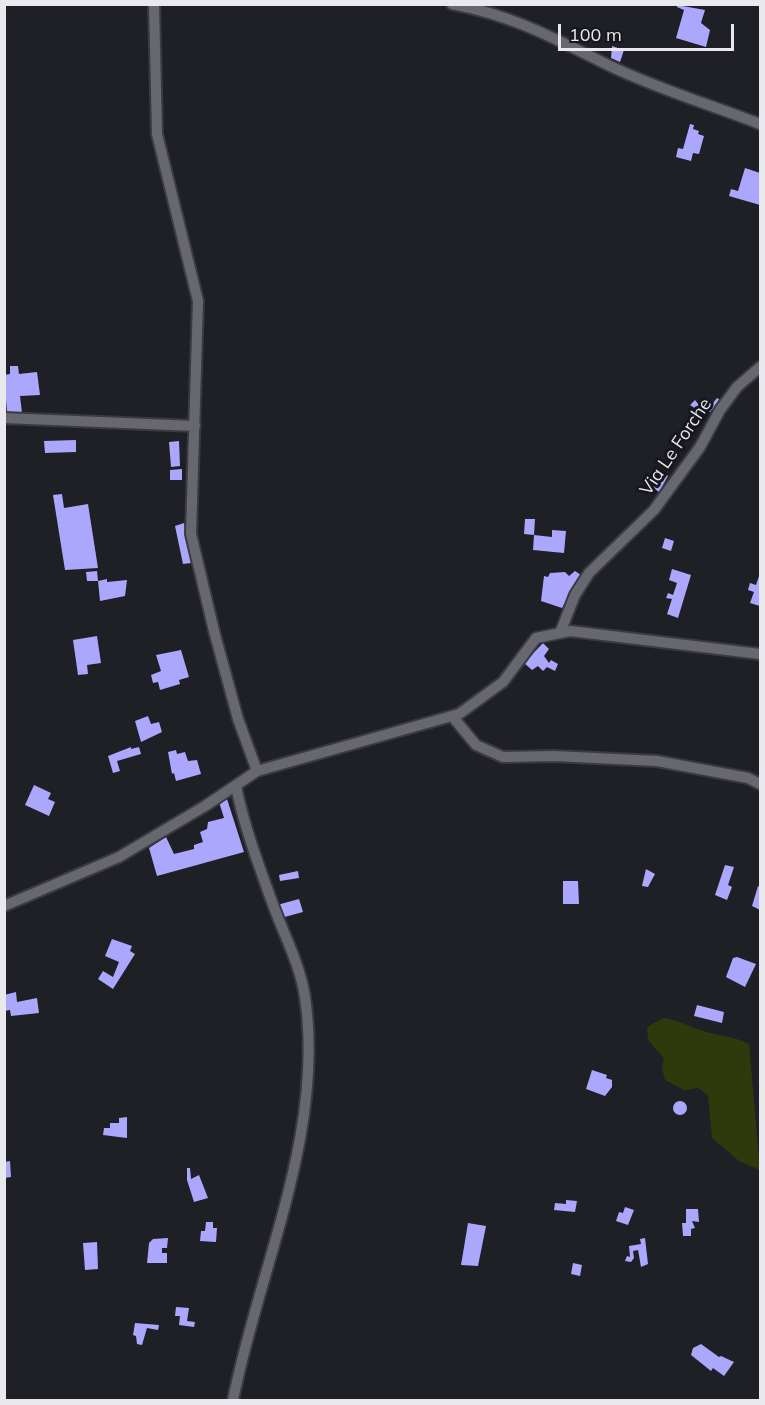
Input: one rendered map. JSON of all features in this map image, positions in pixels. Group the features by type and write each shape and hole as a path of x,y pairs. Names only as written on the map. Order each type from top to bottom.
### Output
{"street":[{"path":"154,4 158,134 198,301 191,534 238,719 257,771"},
{"path":"452,4 509,18 579,48 610,66 760,124"},
{"name":"Via Le Forche","path":"560,633 575,596 590,573 654,510 683,472 737,387 760,367"},
{"path":"4,418 195,426"},
{"path":"4,906 119,857 257,771 459,714 503,682 536,638 570,631 760,654"},
{"path":"452,716 476,745 502,757 554,756 657,761 748,778 760,784"},
{"path":"233,1401 296,1158 309,1056 304,995 290,946 241,813 236,786"}],"green space":[{"path":"663,1018 749,1044 760,1170 739,1161 712,1138 708,1095 698,1088 684,1090 665,1080 662,1068 664,1058 648,1040 647,1027"}],"building":[{"path":"677,5 705,10 701,23 710,30 706,47 676,38 684,10"},
{"path":"612,46 624,50 620,62 611,58"},
{"path":"690,124 694,125 693,129 699,131 698,134 704,136 699,154 693,153 691,161 676,157 678,148 683,149"},
{"path":"745,168 760,173 760,205 729,196 731,189 738,191"},
{"path":"10,366 18,366 19,374 37,372 40,395 20,396 22,413 7,412 4,375 10,374"},
{"path":"708,398 713,403 717,398 720,400 710,412 707,410 701,412 690,405 695,400 699,405"},
{"path":"76,440 76,452 45,453 44,441"},
{"path":"179,441 180,466 171,467 169,442"},
{"path":"182,469 182,480 170,480 170,470"},
{"path":"663,472 668,476 659,492 648,484 656,473 660,476"},
{"path":"62,494 64,508 88,504 98,568 65,570 53,495"},
{"path":"525,519 535,519 534,535 524,534"},
{"path":"184,523 191,563 183,564 175,526"},
{"path":"552,530 566,531 564,553 533,550 534,535 552,537"},
{"path":"665,538 674,541 671,551 662,548"},
{"path":"672,569 691,575 678,618 667,614 672,599 666,598 668,593 673,595 677,583 669,580"},
{"path":"97,571 98,581 87,581 86,572"},
{"path":"575,571 581,575 562,608 541,601 544,576 548,577 550,573 565,572 569,576"},
{"path":"760,573 760,606 750,603 754,592 748,590 750,583 756,585"},
{"path":"107,579 107,582 127,580 125,596 100,601 98,581"},
{"path":"97,636 101,663 87,665 88,674 78,675 73,640"},
{"path":"543,643 549,649 544,656 549,663 551,660 558,664 555,671 547,667 543,671 538,666 532,670 524,663"},
{"path":"181,650 189,677 179,680 180,684 160,690 158,682 153,683 151,675 161,671 156,655"},
{"path":"148,716 151,724 159,722 162,732 141,742 135,721"},
{"path":"131,747 131,749 139,747 141,754 117,761 120,771 113,773 108,756"},
{"path":"176,750 177,754 185,752 188,761 197,760 201,774 176,781 174,773 172,774 168,752"},
{"path":"34,785 51,793 48,799 55,802 49,816 25,805"},
{"path":"227,799 244,852 157,876 149,848 166,837 174,854 194,849 194,845 203,842 200,832 207,829 208,822 224,818 219,802"},
{"path":"725,865 734,867 728,885 732,887 727,900 715,895"},
{"path":"646,869 655,874 648,887 642,886"},
{"path":"298,871 299,878 280,881 279,875"},
{"path":"563,881 578,881 579,904 563,904"},
{"path":"758,886 760,887 760,910 752,906"},
{"path":"299,899 303,912 281,918 277,905"},
{"path":"112,939 132,946 130,951 135,954 113,989 98,979 103,971 113,977 119,962 105,956"},
{"path":"737,957 756,964 745,987 726,977 733,958"},
{"path":"16,992 17,1002 37,998 39,1013 11,1016 10,1010 4,1011 4,995"},
{"path":"697,1005 724,1012 722,1023 694,1016"},
{"path":"592,1070 607,1075 606,1078 612,1080 612,1087 605,1096 586,1089"},
{"path":"677,1101 683,1101 687,1108 683,1115 677,1115 673,1111 673,1105"},
{"path":"127,1117 127,1138 103,1135 104,1128 110,1128 110,1123 119,1123 119,1118"},
{"path":"10,1161 11,1177 4,1178 4,1162"},
{"path":"187,1168 190,1168 191,1179 199,1175 208,1198 194,1202 187,1180"},
{"path":"566,1200 577,1201 575,1212 554,1210 555,1203 566,1204"},
{"path":"625,1207 634,1210 628,1225 616,1221 619,1212 623,1213"},
{"path":"686,1209 698,1209 699,1222 692,1221 695,1228 691,1229 691,1236 683,1236 682,1223 686,1223"},
{"path":"206,1222 213,1222 213,1228 217,1228 216,1242 200,1241 201,1231 205,1231"},
{"path":"468,1223 486,1226 478,1266 461,1265"},
{"path":"168,1238 167,1248 162,1248 162,1253 167,1253 167,1263 147,1263 149,1243 153,1239"},
{"path":"645,1238 648,1264 641,1267 638,1250 633,1251 634,1258 631,1262 625,1261 627,1256 630,1257 629,1246 641,1244 640,1239"},
{"path":"97,1242 98,1269 85,1270 83,1243"},
{"path":"573,1263 582,1265 580,1276 571,1274"},
{"path":"176,1307 189,1308 187,1321 195,1322 194,1327 179,1325 180,1316 175,1316"},
{"path":"135,1323 159,1325 158,1330 147,1328 142,1345 137,1344 136,1336 133,1335"},
{"path":"701,1344 719,1357 734,1362 724,1376 713,1368 711,1371 691,1355 693,1348"}]}
